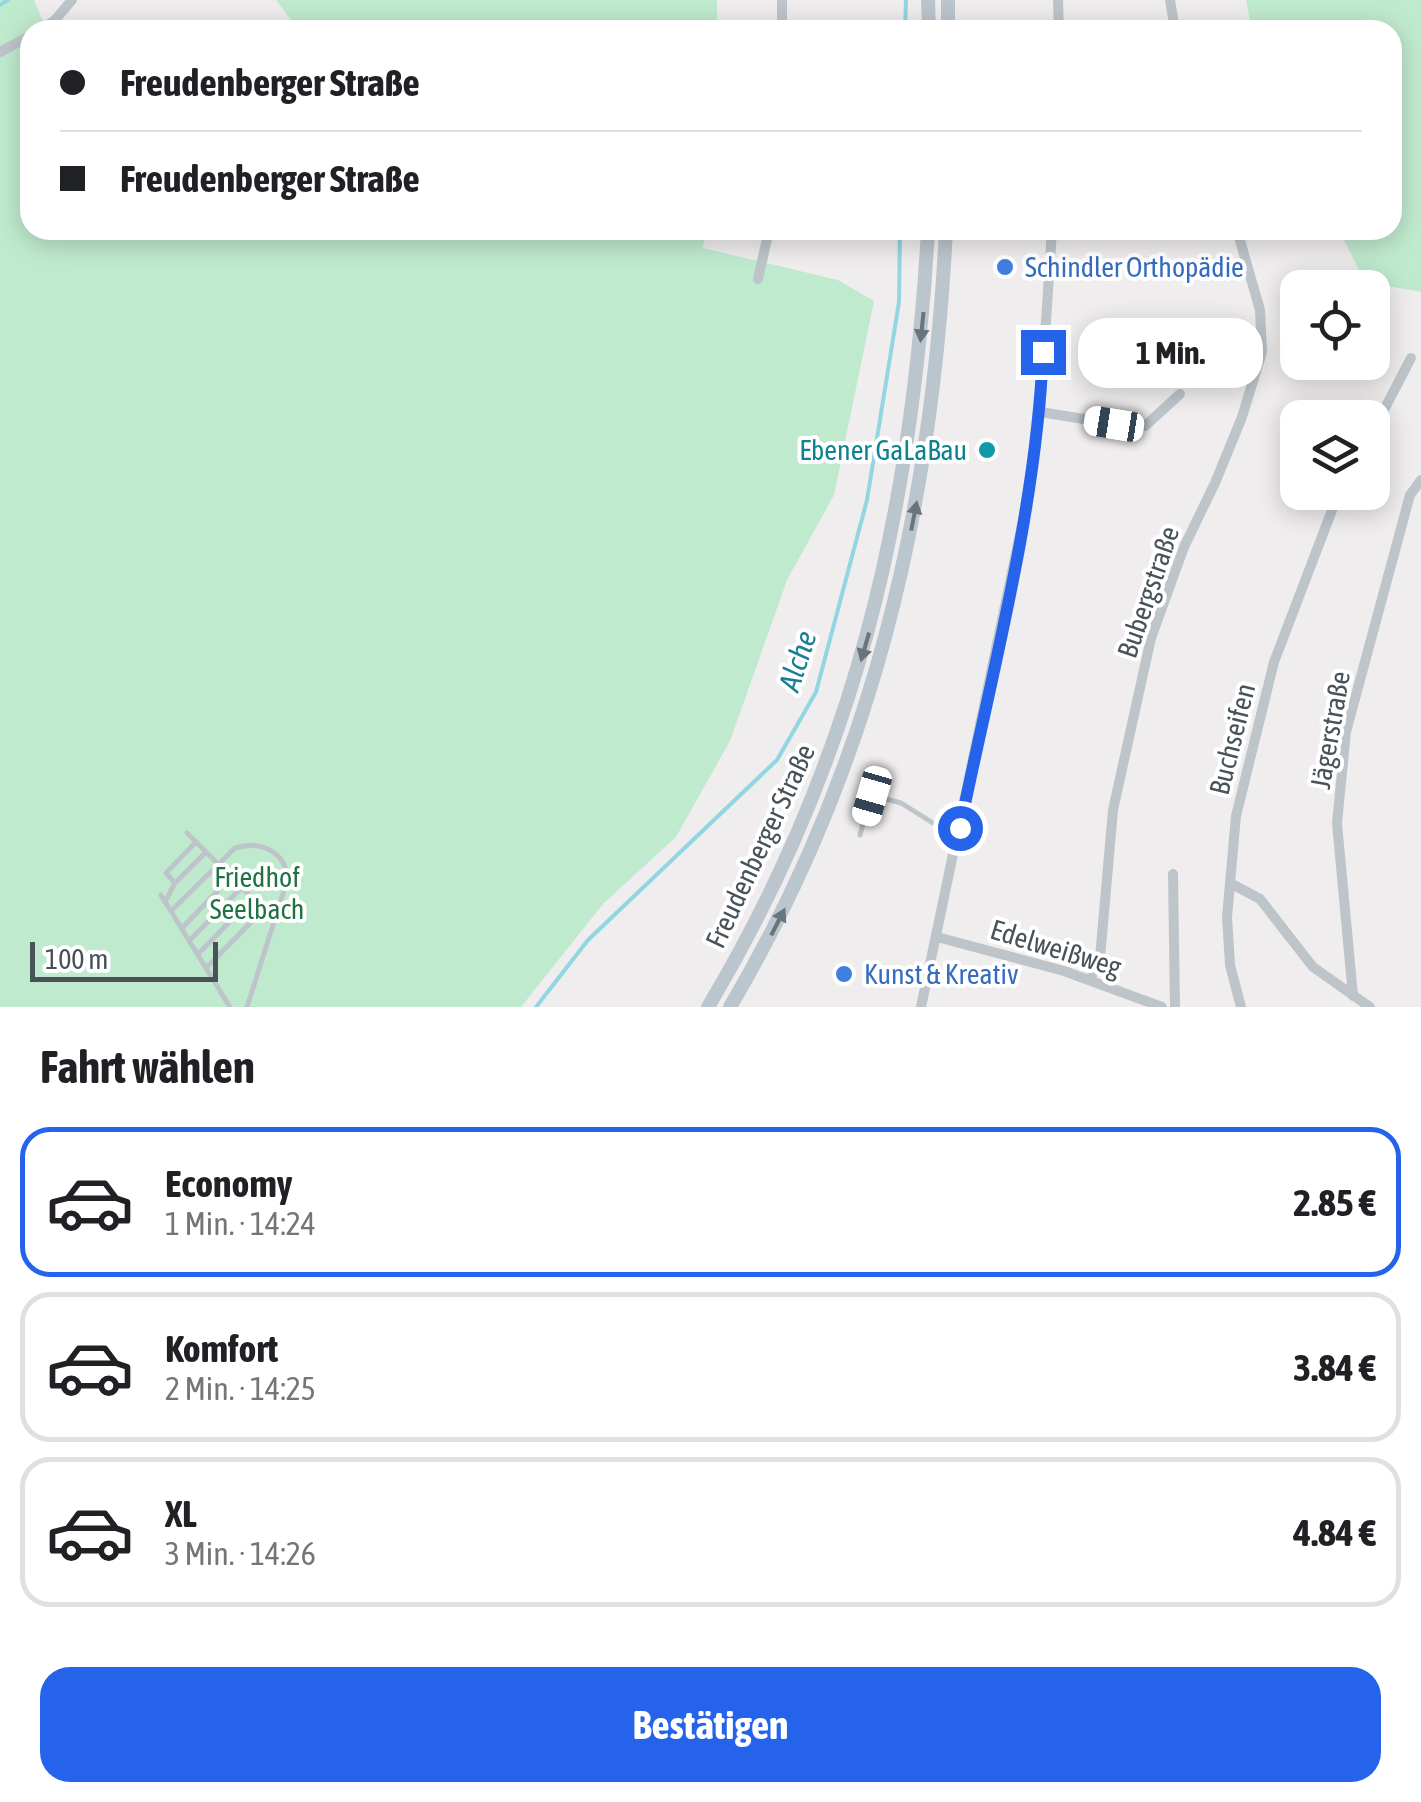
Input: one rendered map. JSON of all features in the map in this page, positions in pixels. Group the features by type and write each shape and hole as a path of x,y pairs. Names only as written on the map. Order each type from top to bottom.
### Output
{"main road":[{"name":"Freudenberger Straße","path":"708,1007 776,883 810,808 874,614 908,442 924,308 927,240"},
{"name":"Freudenberger Straße","path":"730,1007 770,937 815,844 876,677 897,598 924,462 942,308 945,240"}],"street":[{"path":"55,20 72,0"},
{"path":"758,279 768,240"},
{"path":"921,1007 1024,515 1040,412 1051,240"},
{"name":"Bubergstraße","path":"1090,980 1100,958 1113,810 1152,638 1184,547 1246,406 1262,352 1260,310 1240,240"},
{"path":"1389,400 1411,358"},
{"path":"1040,412 1145,426 1180,394"},
{"name":"Jägerstraße","path":"1353,996 1337,822 1346,732 1410,495 1421,480"},
{"name":"Buchseifen","path":"1241,1007 1230,964 1227,917 1236,816 1274,662 1332,510"},
{"path":"1173,874 1175,1007"},
{"path":"1232,884 1260,899 1314,967 1370,1007"},
{"name":"Edelweißweg","path":"936,936 1090,980 1162,1007"}],"lane":[{"path":"860,835 872,796 901,803 933,822 960,828"},
{"path":"187,833 274,920"},
{"path":"175,883 166,873 196,842"},
{"path":"172,911 235,848 249,844 282,858 288,866 287,880 248,1007"},
{"path":"165,902 175,883 206,852"},
{"path":"182,928 232,877"},
{"path":"189,941 242,887"},
{"path":"161,895 226,1006"},
{"path":"198,954 253,898"},
{"path":"206,968 264,910"}],"green space":[{"name":"Friedhof Seelbach","path":"0,0 34,0 43,20 20,20 20,240 704,240 703,248 838,280 874,301 834,495 787,580 730,741 676,837 603,904 521,1007 0,1007"},
{"path":"276,0 717,0 717,20 291,20"},
{"path":"1246,0 1421,0 1421,292 1390,286 1390,270 1359,270 1344,240 1402,240 1402,20 1250,20"}],"waterway":[{"path":"0,5 8,0"},
{"name":"Alche","path":"905,20 906,0"},
{"name":"Alche","path":"536,1007 588,940 777,760 816,692 867,500 899,302 900,240"}],"place":[{"name":"Schindler Orthopädie","path":"1005,267"},
{"name":"Ebener GaLaBau","path":"987,450"},
{"name":"Kunst & Kreativ","path":"844,974"}],"route":[{"path":"960,828 1024,515 1040,412 1043,352"}]}
